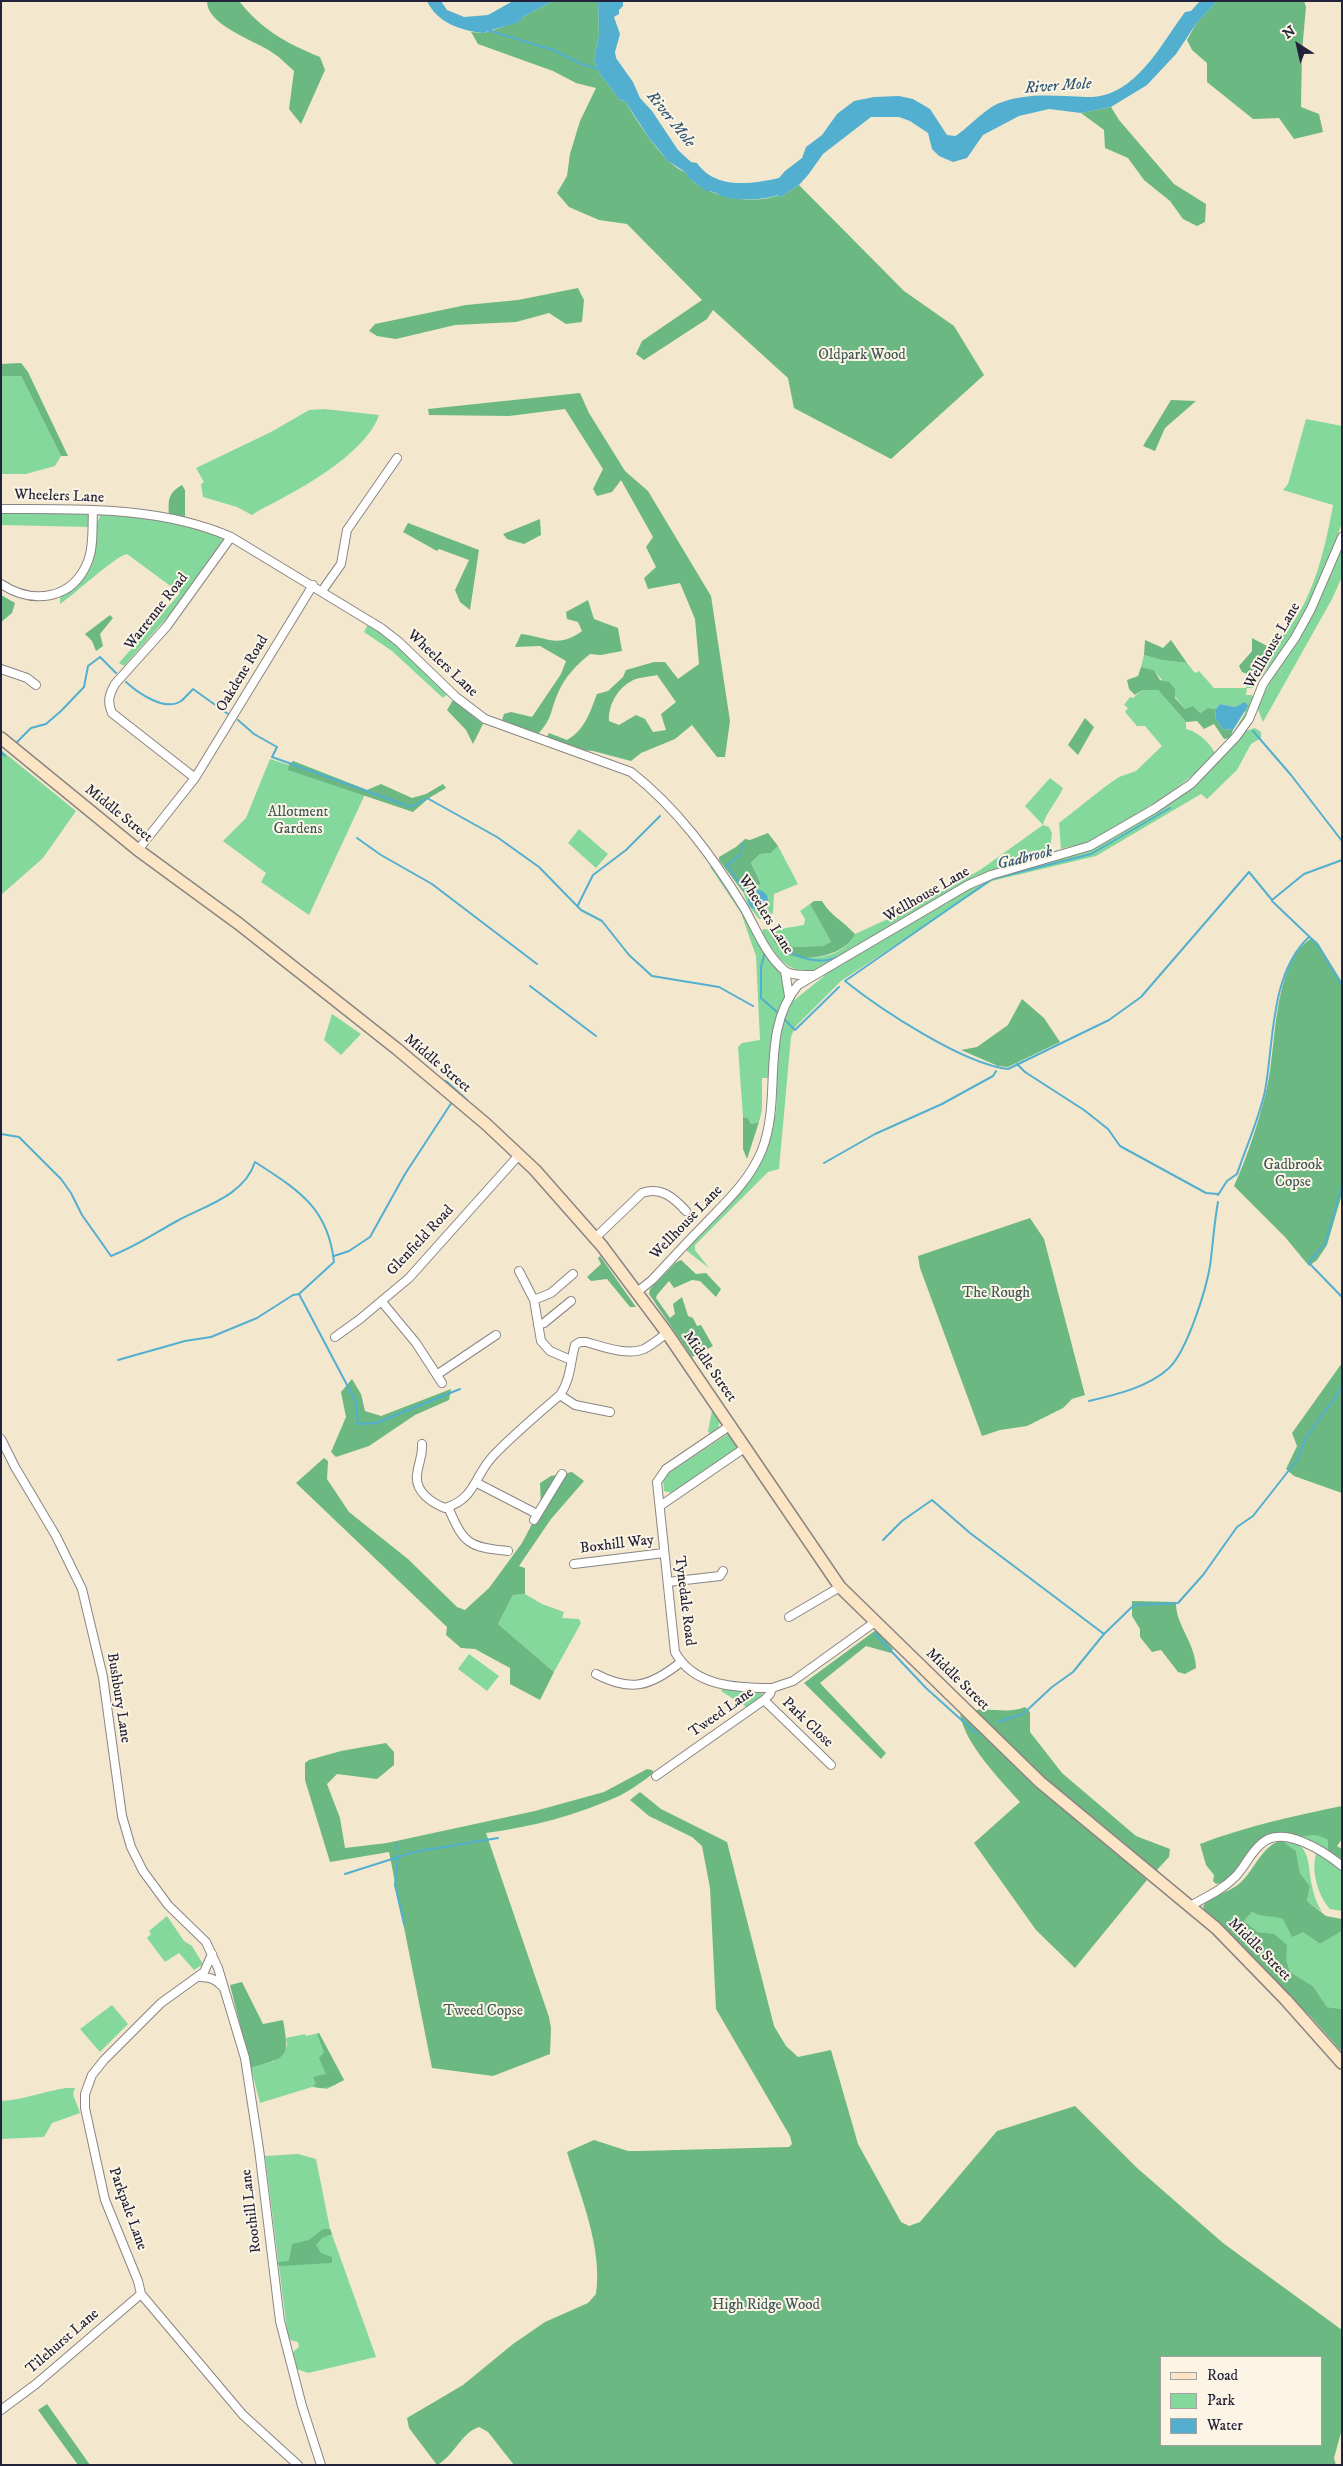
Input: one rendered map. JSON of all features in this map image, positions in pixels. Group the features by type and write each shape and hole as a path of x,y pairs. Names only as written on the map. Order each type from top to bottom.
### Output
{"street":[{"path":"322,591 341,564 347,530 397,458"},
{"name":"Wheelers Lane","path":"1,509 93,510 127,513 187,522 210,528 313,585 381,628 399,642 456,697 485,718 631,772 650,787 710,856 766,946 785,971 789,996"},
{"path":"1,584 14,593 41,597 56,594 67,588 78,578 89,560 93,510"},
{"name":"Warrenne Road","path":"195,778 112,713 108,703 109,695 115,684 167,626 231,538"},
{"name":"Wellhouse Lane","path":"637,1292 652,1280 734,1194 750,1174 762,1150 768,1129 776,1032 781,1013 789,996 798,985 968,886 991,875 1090,846 1154,809 1191,784 1236,737 1249,719 1263,684 1295,638 1311,609 1342,538"},
{"name":"Oakdene Road","path":"138,850 195,778 313,585"},
{"path":"1,669 27,678 36,685"},
{"name":"Middle Street","path":"1,738 138,850 284,959 486,1124 519,1155 595,1238 637,1292 731,1425 840,1587 1047,1789 1216,1928 1280,1992 1342,2063"},
{"name":"Wheelers Lane","path":"785,971 796,975 813,975"},
{"name":"Glenfield Road","path":"335,1337 382,1302 409,1278 519,1155"},
{"path":"595,1238 642,1193 650,1190 666,1193 686,1211"},
{"path":"519,1271 534,1300 541,1341 545,1347 571,1360"},
{"path":"534,1300 551,1293 573,1274"},
{"path":"538,1325 544,1323 570,1301"},
{"path":"382,1302 438,1374 442,1383"},
{"path":"422,1444 423,1456 416,1474 417,1484 424,1495 436,1504 448,1507 465,1499 477,1483 491,1458 560,1395 567,1385 575,1345 580,1342 629,1352 638,1351 646,1348 667,1333"},
{"path":"438,1374 496,1335"},
{"path":"560,1395 575,1404 610,1412"},
{"name":"Tynedale Road","path":"731,1425 660,1475 657,1482 675,1652 681,1662 706,1679 728,1686 772,1688"},
{"name":"Bushbury Lane","path":"1,1438 15,1467 56,1536 82,1590 103,1677 119,1798 124,1826 131,1847 143,1871 168,1905 206,1942 212,1954"},
{"path":"660,1506 746,1447"},
{"path":"477,1483 536,1517 562,1474"},
{"path":"448,1507 459,1532 466,1540 474,1546 508,1552"},
{"name":"Boxhill Way","path":"574,1564 664,1553"},
{"path":"668,1582 720,1576 723,1571"},
{"path":"789,1617 840,1587"},
{"name":"Tweed Lane","path":"656,1776 764,1700 770,1694 772,1688 793,1681 875,1622"},
{"path":"596,1674 620,1685 630,1686 652,1680 681,1662"},
{"name":"Park Close","path":"764,1700 831,1765"},
{"path":"1190,1906 1221,1889 1240,1872 1260,1845 1268,1838 1279,1835 1289,1836 1330,1856 1342,1866"},
{"name":"Parkpale Lane","path":"212,1954 208,1968 199,1977 161,2003 122,2040 92,2075 85,2094 85,2108 103,2190 138,2281 141,2294 243,2415 298,2465"},
{"name":"Roothill Lane","path":"212,1954 245,2058 259,2148 280,2322 302,2406 321,2465"},
{"path":"199,1977 208,1977 217,1981 224,1988"},
{"name":"Tilehurst Lane","path":"1,2410 36,2384 141,2294"}],"green space":[{"path":"207,1 239,1 275,35 320,57 325,70 301,124 289,109 294,71 273,53 223,25 209,10"},
{"name":"Oldpark Wood","path":"553,1 598,1 599,35 594,60 600,74 620,100 625,101 636,120 668,161 685,172 703,188 728,197 756,200 779,195 781,197 799,185 904,291 954,326 984,375 891,459 794,408 788,378 713,310 707,319 644,360 636,354 642,341 702,300 627,224 599,220 569,207 557,193 567,176 570,154 580,121 596,88 576,83 553,71 478,44 471,32 484,33 521,21 523,17"},
{"path":"1217,1 1304,1 1306,7 1302,51 1301,107 1319,114 1323,132 1294,139 1279,118 1253,119 1207,82 1207,63 1192,50 1187,40 1196,24"},
{"path":"1111,107 1119,120 1174,184 1206,204 1205,222 1197,226 1183,219 1170,201 1144,180 1128,158 1105,148 1104,130 1081,113"},
{"path":"578,288 584,300 582,322 566,324 549,313 516,322 455,325 396,339 377,336 369,331 375,324 466,305 518,300"},
{"path":"21,363 28,372 68,456 61,456 21,376 1,376 1,364"},
{"path":"1,376 21,376 61,456 55,466 26,474 1,474"},
{"path":"580,393 589,413 625,471 648,491 711,596 730,721 725,757 717,757 692,725 675,739 641,753 631,761 593,751 580,750 546,738 549,733 567,740 573,736 583,726 597,694 608,691 623,677 626,670 654,662 665,662 678,679 699,664 695,619 680,583 648,589 644,578 656,567 646,547 653,537 621,480 612,492 597,496 593,489 603,469 565,409 509,416 429,415 428,409","holes":["657,675 676,702 661,714 666,730 653,732 645,719 636,715 619,725 609,721 610,710 617,694 625,685 636,679"]},
{"path":"1171,400 1196,401 1165,428 1155,451 1143,446"},
{"path":"324,409 379,415 364,439 340,462 311,482 252,515 237,507 203,497 201,484 204,482 196,468 271,432 309,410"},
{"path":"1306,419 1342,426 1342,522 1335,544 1294,634 1261,677 1255,677 1270,657 1269,647 1291,625 1307,598 1323,552 1333,505 1283,490 1288,484"},
{"path":"182,485 185,490 185,517 169,515 171,494"},
{"path":"1,512 87,513 90,515 90,527 1,525"},
{"path":"101,515 146,518 186,525 216,534 223,540 185,597 124,666 119,663 180,593 127,554 113,562 60,604 60,598 85,575 92,564 95,551 96,526"},
{"path":"540,519 541,535 524,544 507,539 503,534"},
{"path":"408,523 479,550 470,610 460,602 455,590 469,560 439,549 437,551 403,532"},
{"path":"1342,545 1342,577 1332,599 1263,722 1257,707"},
{"path":"1,595 15,603 12,613 1,622"},
{"path":"588,600 594,619 618,628 622,651 601,655 590,654 580,662 564,682 549,719 538,734 502,720 504,714 511,712 532,717 561,674 566,661 540,646 515,647 521,634 559,641 574,636 582,631 578,622 567,619 566,612"},
{"path":"110,615 113,618 100,634 103,646 96,651 92,641 85,634"},
{"path":"368,624 397,644 447,694 443,698 392,651 364,632"},
{"path":"1252,638 1269,647 1270,657 1255,677 1242,672 1239,666 1252,651"},
{"path":"1145,640 1163,648 1171,640 1187,663 1162,660 1144,655"},
{"path":"1144,655 1162,660 1187,663 1195,673 1199,671 1214,688 1246,688 1247,680 1255,684 1253,688 1247,688 1246,695 1252,695 1254,700 1248,716 1230,738 1245,713 1241,704 1235,707 1220,704 1216,709 1208,708 1200,713 1185,709 1154,670 1141,667"},
{"path":"1141,667 1154,670 1160,680 1169,682 1175,689 1175,698 1185,709 1193,706 1200,713 1208,708 1216,709 1215,718 1223,729 1233,730 1230,738 1224,739 1214,724 1204,729 1197,721 1186,722 1158,690 1142,690 1135,695 1129,689 1127,680 1138,676"},
{"path":"1142,690 1158,690 1186,722 1186,729 1203,738 1215,753 1195,774 1137,814 1090,841 1061,849 1059,823 1119,777 1136,771 1162,746 1145,726 1137,726 1125,712 1128,708 1124,705 1130,697 1133,698"},
{"path":"453,700 483,724 473,744 466,730 447,710"},
{"path":"1085,718 1094,727 1078,755 1068,745"},
{"path":"1255,728 1261,732 1261,738 1251,744 1237,770 1207,799 1201,794 1096,856 992,881 841,981 795,1027 791,1037 779,1169 768,1172 695,1245 695,1250 709,1268 687,1251 687,1246 754,1173 767,1147 772,1119 776,1114 777,1090 775,1087 780,1027 787,1006 823,977 825,973 969,889 991,878 1091,850 1180,796 1200,781 1245,731"},
{"path":"1,750 76,811 43,858 1,895"},
{"name":"Allotment Gardens","path":"270,759 289,765 293,761 367,790 309,915 261,882 266,873 223,841 246,818"},
{"path":"293,761 367,790 381,784 412,798 426,794 443,784 446,788 429,798 413,812 288,770 289,765"},
{"path":"1050,778 1063,788 1046,816 1043,825 1025,806"},
{"path":"1043,825 1049,827 1052,833 1050,849 1045,851 1043,857 986,874 815,970 797,970 789,966 771,948 762,932 763,929 774,930 804,925 805,919 800,911 810,904 831,942 823,946 793,947 776,935 772,939 792,952 804,957 819,957 834,953 846,946 855,934 914,907 980,870"},
{"path":"579,829 608,854 596,868 568,843"},
{"path":"768,833 778,846 771,853 760,854 751,863 761,884 743,892 719,860 719,857 745,839 750,840"},
{"path":"778,846 798,884 774,894 773,913 768,917 759,919 748,905 743,892 761,884 751,863 760,854 771,853"},
{"path":"713,865 784,978 784,998 774,1026 769,1078 762,1078 762,1110 759,1122 751,1124 748,1118 743,1117 738,1047 742,1043 760,1040 756,956 741,913 710,867"},
{"path":"814,901 822,901 855,934 850,942 833,953 811,958 790,955 782,951 772,938 776,935 793,947 823,946 831,942 810,904"},
{"name":"Gadbrook Copse","path":"1312,938 1318,943 1342,982 1342,1194 1327,1245 1317,1260 1309,1266 1285,1237 1234,1186 1253,1138 1267,1088 1278,1007 1283,985 1290,966 1299,950"},
{"path":"1022,999 1044,1018 1060,1042 1008,1067 998,1066 961,1050 977,1047 1008,1025"},
{"path":"332,1014 361,1034 341,1055 324,1040"},
{"path":"743,1117 748,1118 751,1124 759,1122 747,1159 743,1149"},
{"name":"The Rough","path":"1030,1218 1044,1239 1085,1395 1072,1399 1063,1408 1027,1426 1000,1430 982,1436 920,1268 918,1256"},
{"path":"600,1256 636,1307 630,1307 607,1279 591,1281 587,1277 601,1264 598,1258"},
{"path":"681,1260 696,1274 706,1273 721,1289 716,1297 700,1281 692,1280 674,1288 669,1281 657,1295 656,1298 670,1318 675,1314 673,1304 682,1297 688,1316 693,1318 697,1326 701,1325 713,1346 692,1357 649,1294 650,1289 675,1263"},
{"path":"1342,1363 1342,1493 1294,1476 1286,1469 1297,1446 1292,1433"},
{"path":"352,1379 361,1394 365,1411 381,1416 451,1389 449,1400 415,1415 369,1446 336,1457 331,1452 346,1417 341,1392"},
{"path":"712,1411 720,1420 718,1429 710,1434 708,1431"},
{"path":"729,1433 738,1445 736,1449 677,1490 671,1493 664,1491 663,1479 666,1475"},
{"path":"324,1458 328,1461 327,1479 349,1512 408,1559 457,1607 465,1610 489,1588 522,1543 541,1507 540,1483 551,1476 572,1472 584,1481 551,1519 519,1566 525,1568 525,1594 513,1595 498,1624 554,1672 540,1700 510,1684 510,1668 475,1649 461,1648 446,1635 447,1627 296,1483"},
{"path":"525,1594 542,1604 564,1612 562,1618 579,1619 581,1623 554,1672 498,1624 513,1595"},
{"path":"1132,1601 1176,1602 1179,1618 1193,1651 1196,1668 1185,1674 1178,1672 1161,1650 1152,1652 1140,1637 1140,1629 1132,1616"},
{"path":"876,1630 893,1649 891,1653 866,1646 820,1683 886,1753 881,1759 804,1683"},
{"path":"469,1654 499,1676 487,1691 458,1669"},
{"path":"724,1688 761,1692 764,1697 748,1708 721,1691"},
{"path":"1025,1707 1030,1712 1030,1732 1062,1773 1136,1836 1170,1849 1169,1857 1155,1872 1114,1840 990,1731 976,1710 1013,1710"},
{"path":"960,1714 1147,1880 1075,1968 1036,1930 974,1843 1020,1802 976,1750 963,1726"},
{"name":"Tweed Copse","path":"386,1743 394,1752 394,1765 377,1779 337,1774 327,1784 340,1818 345,1848 387,1843 535,1811 604,1792 647,1769 652,1770 654,1773 623,1794 587,1809 537,1824 486,1833 549,2017 551,2028 550,2054 493,2076 432,2068 389,1852 330,1862 305,1780 305,1763 309,1760 341,1751"},
{"name":"High Ridge Wood","path":"640,1792 661,1809 727,1842 774,2026 786,2046 798,2057 831,2050 858,2144 901,2222 909,2226 920,2222 997,2131 1075,2106 1136,2167 1223,2243 1342,2330 1342,2429 1334,2458 1336,2465 514,2465 488,2432 479,2427 468,2434 437,2465 409,2428 407,2418 463,2385 513,2344 545,2322 588,2303 596,2294 596,2258 593,2240 584,2204 567,2152 594,2140 628,2151 789,2147 792,2144 790,2136 716,2009 710,1888 702,1846 692,1837 649,1816 630,1800"},
{"path":"1342,1806 1342,1839 1337,1846 1342,1849 1342,1859 1328,1851 1328,1840 1323,1837 1315,1835 1299,1836 1280,1832 1269,1835 1260,1841 1233,1874 1225,1880 1216,1884 1213,1881 1214,1875 1206,1865 1200,1844 1253,1827"},
{"path":"1317,1834 1328,1840 1328,1851 1299,1836"},
{"path":"1281,1840 1291,1842 1303,1849 1308,1861 1317,1903 1322,1912 1307,1901 1310,1886 1300,1873 1296,1851"},
{"path":"1281,1840 1296,1851 1300,1873 1310,1886 1307,1901 1326,1916 1342,1919 1342,1931 1320,1944 1303,1932 1292,1937 1283,1919 1252,1912 1244,1921 1258,1932 1274,1934 1287,1945 1286,1960 1290,1972 1313,1986 1327,2007 1342,2009 1342,2052 1311,2017 1205,1913 1203,1906 1206,1902 1239,1884 1268,1848"},
{"path":"1316,1854 1319,1854 1342,1871 1342,1911 1330,1909 1322,1897 1314,1868"},
{"path":"1252,1912 1283,1919 1320,1944 1342,1931 1342,2009 1327,2007 1313,1986 1290,1972 1274,1935 1258,1932 1244,1921"},
{"path":"167,1916 184,1941 192,1946 203,1964 194,1970 179,1953 165,1962 147,1938 151,1934 149,1931"},
{"path":"242,1982 263,2024 283,2020 286,2042 283,2054 279,2058 251,2068 230,1985"},
{"path":"112,2005 128,2024 100,2052 80,2029"},
{"path":"319,2033 344,2080 327,2089 312,2087 260,2103 251,2068 274,2061 287,2046 286,2038"},
{"path":"319,2033 344,2080 325,2088 313,2086 316,2084 313,2077 326,2074 319,2058 324,2052 317,2034"},
{"path":"66,2088 75,2088 73,2094 80,2113 52,2123 44,2137 1,2139 1,2101"},
{"path":"298,2154 316,2159 330,2229 376,2357 308,2373 297,2369 293,2352 299,2347 298,2342 290,2340 287,2330 265,2156"},
{"path":"323,2229 330,2229 332,2234 322,2238 316,2245 321,2253 332,2257 332,2263 279,2266 278,2262 289,2261 292,2244 309,2240"},
{"path":"47,2404 90,2465 78,2465 38,2410"}],"water":[{"path":"427,1 441,1 447,10 464,17 488,15 513,1 553,1 523,17 521,21 484,33 459,28 451,24 437,15"},
{"path":"598,1 623,1 619,14 614,17 620,34 615,52 616,58 633,82 640,98 652,111 678,150 714,178 735,183 746,183 779,178 802,158 806,147 822,135 837,114 854,101 874,97 899,96 913,99 930,109 947,135 955,136 992,107 1008,100 1030,96 1086,97 1103,95 1119,89 1145,67 1185,12 1191,11 1200,1 1217,1 1196,24 1176,54 1147,85 1111,107 1081,113 1049,109 1019,116 983,135 967,158 953,162 939,156 932,149 928,133 910,121 899,117 871,117 823,154 799,185 781,197 778,195 767,198 747,199 729,198 706,191 689,178 685,172 668,161 649,138 625,101 620,100 600,74 594,60 599,35"},
{"path":"1245,702 1248,706 1233,730 1223,729 1215,718 1216,709 1220,704 1235,707"},
{"path":"758,890 765,893 768,900 765,907 758,910 751,907 748,900 751,893"}],"waterway":[{"path":"487,30 553,50 584,65 600,69"},
{"path":"15,744 31,728 46,724 61,711 84,687 88,666 100,657 116,673"},
{"path":"126,682 144,696 167,704 175,704 181,701 193,689 228,714"},
{"path":"238,720 254,734 277,747 272,757 411,807 427,798 497,837 539,867 581,910 602,921 629,955 652,976 719,987 753,1006"},
{"path":"1253,731 1291,775 1342,841"},
{"path":"1,752 5,756"},
{"name":"Gadbrook","path":"1170,808 1091,854 992,879 845,981 879,1006 923,1034 968,1057 1008,1069 1109,1020 1141,997 1249,872 1272,900 1304,874 1342,860"},
{"path":"578,905 593,875 626,850 660,816"},
{"path":"357,838 381,855 432,884 537,964"},
{"path":"742,844 742,849"},
{"path":"741,853 727,866 748,895"},
{"path":"1272,901 1317,944 1342,985"},
{"path":"776,940 781,946 801,957 825,960 844,954 886,929"},
{"path":"1218,1195 1227,1181 1237,1174 1256,1122 1265,1091 1280,989 1287,969 1296,952 1309,937"},
{"path":"765,952 761,967 761,998 777,1012"},
{"path":"530,986 596,1036"},
{"path":"785,1020 795,1030 839,987"},
{"path":"1017,1064 1025,1072 1084,1110 1108,1129 1120,1146 1206,1193 1218,1194"},
{"path":"824,1163 875,1134 942,1104 993,1076 996,1071"},
{"path":"446,1081 467,1100"},
{"path":"334,1256 349,1251 370,1237 405,1174 452,1102"},
{"path":"1,1134 19,1137 61,1179 71,1193 82,1215 111,1256 145,1240 233,1192 250,1174 255,1162 297,1191 318,1214 325,1227 331,1243 334,1262 299,1294 356,1402 358,1424 376,1423 460,1389"},
{"path":"1342,1186 1325,1244 1309,1263 1342,1297"},
{"path":"1089,1401 1142,1385 1161,1375 1176,1360 1189,1335 1204,1290 1210,1266 1218,1202"},
{"path":"118,1360 185,1341 211,1337 257,1318 293,1295 299,1294"},
{"path":"998,1722 1023,1714 1052,1687 1073,1672 1104,1634 1134,1605 1178,1603 1203,1575 1237,1527 1253,1516 1297,1460 1305,1439 1342,1388"},
{"path":"883,1540 902,1521 932,1500 970,1533 1104,1634"},
{"path":"875,1634 926,1688 977,1734"},
{"path":"345,1874 414,1852 498,1838"},
{"path":"396,1844 397,1850"},
{"path":"398,1855 395,1885 404,1924"}],"water label":[{"name":"River Mole","path":"1058,87"},
{"name":"River Mole","path":"670,120"}]}
